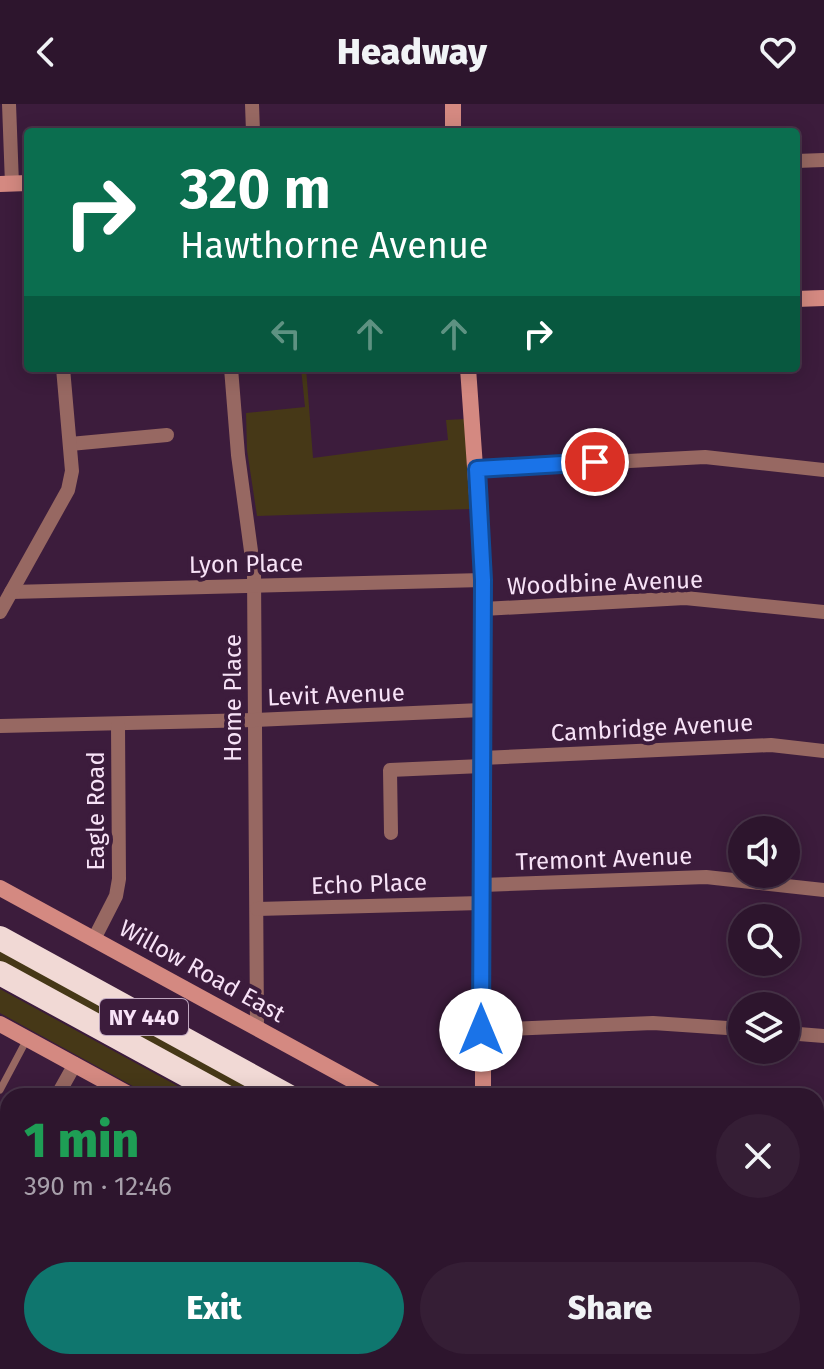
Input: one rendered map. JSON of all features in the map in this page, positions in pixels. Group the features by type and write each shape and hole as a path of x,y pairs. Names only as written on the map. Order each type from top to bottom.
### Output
{"highway":[{"name":"NY 440","path":"0,938 273,1088"},
{"name":"NY 440","path":"0,973 210,1088"}],"street":[{"path":"9,104 13,184"},
{"path":"252,104 253,128"},
{"path":"453,104 453,128"},
{"path":"800,161 824,160"},
{"path":"800,299 824,298"},
{"path":"0,612 68,490 72,471 63,372"},
{"name":"Home Place","path":"231,372 254,586 257,1028"},
{"path":"468,372 483,580 483,1088"},
{"path":"70,444 167,435"},
{"path":"477,469 705,457 824,470"},
{"name":"Lyon Place","path":"11,592 483,580"},
{"name":"Woodbine Avenue","path":"483,609 685,598 824,612"},
{"name":"Levit Avenue","path":"0,726 118,725 481,710"},
{"name":"Eagle Road","path":"94,939 118,888 118,725"},
{"name":"Cambridge Avenue","path":"391,833 390,770 771,745 824,751"},
{"name":"Tremont Avenue","path":"482,885 706,877 824,890"},
{"name":"Willow Road East","path":"0,888 366,1088"},
{"name":"Echo Place","path":"257,909 481,903"},
{"path":"481,1030 653,1023 728,1028"},
{"path":"0,1024 118,1088"},
{"path":"800,1034 824,1036"},
{"path":"62,1088 75,1064"}],"lane":[{"path":"1,1088 27,1039"}],"shaded area":[{"path":"301,372 306,372 313,458 448,440 446,420 465,419 471,509 257,516 247,450 246,413 305,407"},
{"path":"0,948 254,1088 227,1088 0,964"},
{"path":"0,989 181,1088 136,1088 0,1013"}],"route":[{"path":"481,1030 483,580 477,469 595,462"}]}
